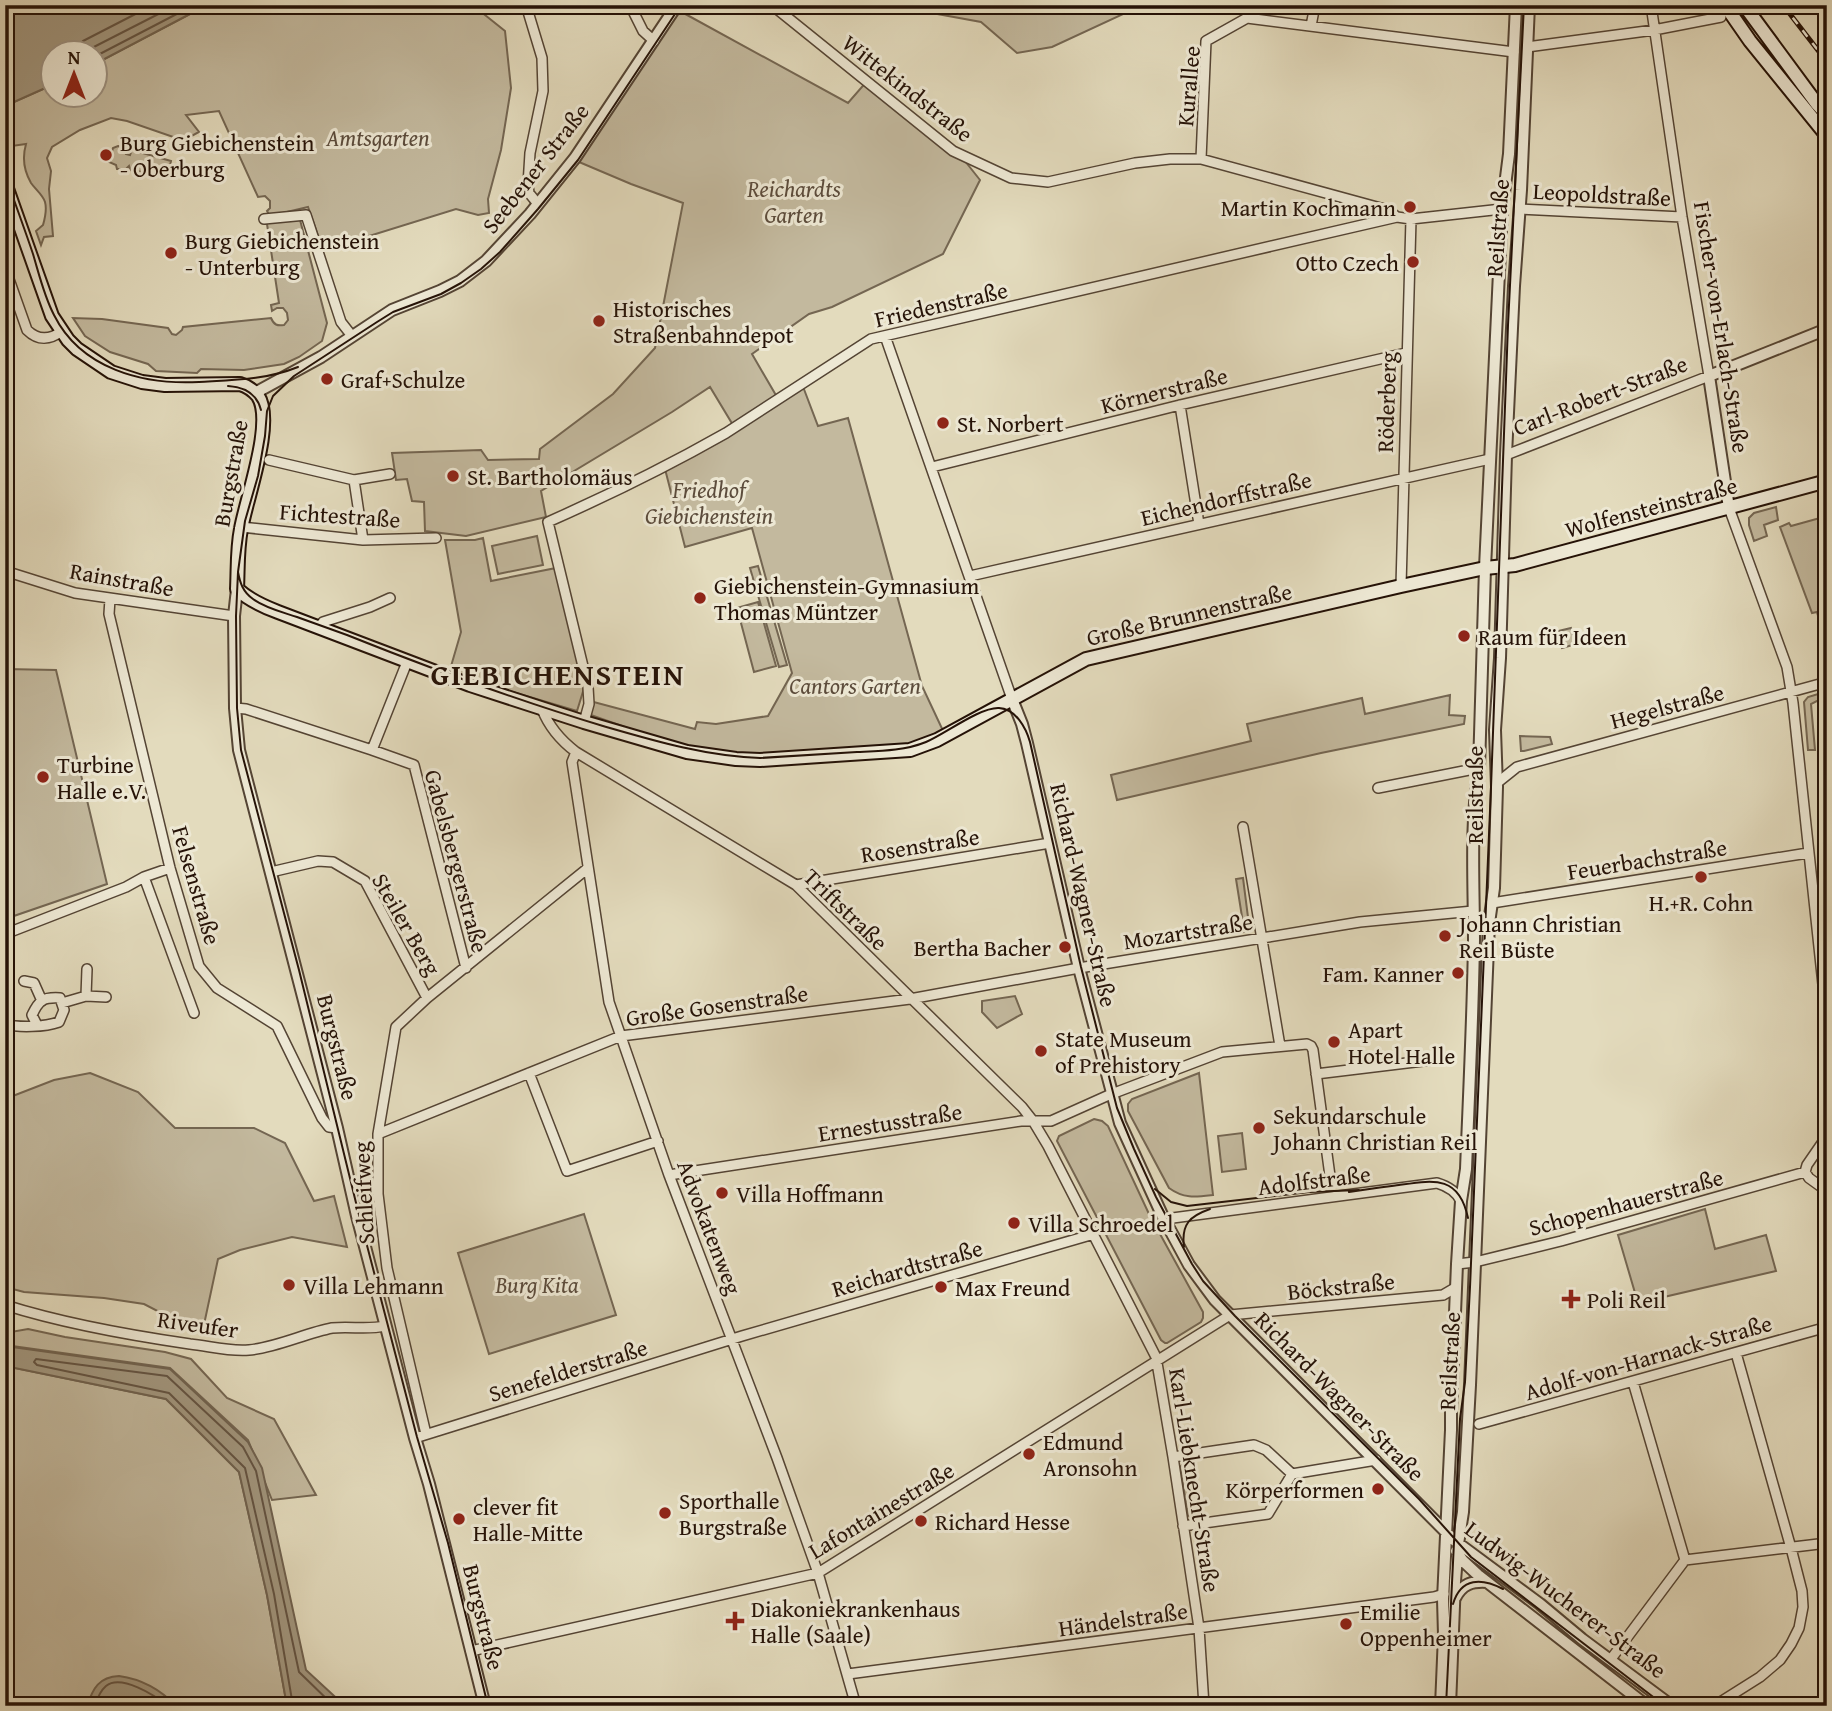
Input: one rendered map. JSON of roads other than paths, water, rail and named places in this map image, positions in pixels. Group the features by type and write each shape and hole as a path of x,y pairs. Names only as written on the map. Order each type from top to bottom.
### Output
{"main road":[{"path":"1746,9 1827,115"},
{"path":"1724,10 1735,20 1827,136"},
{"path":"5,183 45,300 52,316 77,349 125,378 165,385 244,385 255,393"},
{"name":"Burgstraße","path":"237,589 241,527 262,435 263,411 255,393"},
{"name":"Wolfensteinstraße","path":"1485,568 1515,565 1827,481"},
{"name":"Große Brunnenstraße","path":"237,589 258,604 407,662 542,709 687,752 760,760 910,750 937,740 1086,659 1485,568"}],"street":[{"path":"526,5 542,58 542,91 530,153 528,185 529,193 538,204"},
{"path":"630,5 643,31 654,41"},
{"name":"Seebener Straße","path":"255,393 321,357 392,310 440,291 479,268 498,250 575,158 677,5"},
{"name":"Wittekindstraße","path":"772,5 953,151 1011,178 1048,182 1135,163 1201,159 1388,209 1397,217"},
{"path":"1311,26 1315,5"},
{"name":"Reilstraße","path":"1441,1706 1455,1288 1466,1169 1474,937 1472,887 1479,768 1485,568 1502,209 1510,154 1516,5"},
{"name":"Reilstraße","path":"1450,1706 1458,1549 1463,1512 1492,903 1497,783 1495,730 1500,658 1506,455 1529,5"},
{"name":"Fischer-von-Erlach-Straße","path":"1651,5 1729,508 1787,667 1808,853 1822,942 1827,1022"},
{"path":"1514,52 1527,47 1654,30 1724,10"},
{"name":"Kurallee","path":"1201,159 1206,41 1247,18 1514,52"},
{"name":"Friedenstraße","path":"584,722 589,704 588,687 548,522 607,496 702,447 872,339 1397,217 1411,219 1502,209"},
{"name":"Leopoldstraße","path":"1520,209 1682,217"},
{"path":"264,219 306,215 341,322 352,337"},
{"name":"Röderberg","path":"1401,586 1411,219"},
{"path":"5,268 27,330 32,335 46,339 62,331"},
{"name":"Carl-Robert-Straße","path":"1506,455 1827,329"},
{"name":"Richard-Wagner-Straße","path":"885,336 1022,724 1079,968 1120,1123 1165,1219 1195,1274 1215,1300 1446,1533"},
{"name":"Körnerstraße","path":"932,467 1180,405 1406,353"},
{"path":"1180,405 1199,524"},
{"name":"Eichendorffstraße","path":"970,576 1490,459"},
{"path":"268,460 354,480 390,474"},
{"path":"354,480 363,540"},
{"name":"Fichtestraße","path":"241,527 363,540 436,538"},
{"name":"Rainstraße","path":"5,571 75,593 234,616"},
{"name":"Burgstraße","path":"237,589 234,616 235,708 239,750 485,1706"},
{"path":"319,627 323,622 390,598"},
{"name":"Felsenstraße","path":"110,599 109,614 170,868 200,967 217,988 277,1026 322,1118 329,1127 337,1128"},
{"path":"372,750 407,662"},
{"name":"Hegelstraße","path":"1497,783 1517,767 1827,682"},
{"name":"Gabelsbergerstraße","path":"235,708 246,709 414,765 466,968"},
{"name":"Triftstraße","path":"542,709 547,723 565,744 576,752 796,885 1003,1088 1033,1121"},
{"name":"Advokatenweg","path":"576,752 572,762 610,1002 669,1175 818,1573 856,1706"},
{"path":"1497,757 1504,764 1517,767"},
{"name":"Reilstraße","path":"1378,788 1479,768"},
{"path":"1243,827 1280,1046"},
{"name":"Rosenstraße","path":"796,885 1050,843"},
{"name":"Feuerbachstraße","path":"1492,903 1808,853"},
{"name":"Steiler Berg","path":"271,872 318,861 333,862 365,881 427,998"},
{"path":"5,934 170,868"},
{"name":"Schleifweg","path":"426,1434 387,1268 378,1194 378,1134 396,1027 427,998 588,868"},
{"name":"Felsenstraße","path":"144,877 194,1013"},
{"name":"Mozartstraße","path":"910,999 1360,922 1473,911"},
{"path":"86,996 87,969"},
{"path":"24,981 34,983 43,1001"},
{"path":"62,1003 86,996 106,997"},
{"path":"5,1024 15,1027 48,1026 59,1022 64,1010 60,998 48,997 37,1004 32,1015 37,1025"},
{"name":"Große Gosenstraße","path":"378,1134 621,1036 910,999"},
{"name":"Ernestusstraße","path":"669,1175 1021,1121 1052,1121 1222,1052 1307,1044 1313,1050 1316,1074"},
{"path":"1330,1176 1316,1074 1448,1058"},
{"path":"528,1073 567,1171 658,1140"},
{"name":"Karl-Liebknecht-Straße","path":"1033,1121 1045,1139 1156,1357 1199,1628 1204,1706"},
{"path":"1827,1136 1805,1172 1827,1191"},
{"name":"Schopenhauerstraße","path":"1457,1264 1561,1241 1805,1172"},
{"name":"Adolfstraße","path":"1165,1219 1437,1183 1446,1185 1461,1201"},
{"name":"Reichardtstraße","path":"732,1339 1094,1234"},
{"name":"Böckstraße","path":"1230,1315 1443,1294 1455,1288"},
{"name":"Riveufer","path":"5,1306 71,1323 236,1350 258,1349 332,1328 371,1330 386,1326"},
{"name":"Lafontainestraße","path":"471,1651 818,1573 1230,1315"},
{"name":"Adolf-von-Harnack-Straße","path":"1479,1424 1827,1327"},
{"name":"Senefelderstraße","path":"415,1438 732,1339"},
{"path":"1714,1706 1760,1677 1780,1660 1799,1628 1803,1607 1802,1591 1791,1548 1736,1353"},
{"path":"1633,1382 1685,1560"},
{"path":"1173,1457 1254,1445 1266,1450 1292,1474"},
{"path":"1183,1526 1268,1514 1292,1474 1376,1460"},
{"name":"Ludwig-Wucherer-Straße","path":"1446,1533 1470,1569 1647,1706"},
{"path":"1611,1659 1685,1560 1827,1543"},
{"name":"Ludwig-Wucherer-Straße","path":"1458,1549 1540,1604 1672,1706"},
{"path":"1455,1599 1465,1585 1487,1582"},
{"name":"Händelstraße","path":"848,1674 1444,1594"}],"water":[{"path":"5,5 207,5 108,57 108,38 38,38 38,91 5,106"},
{"path":"5,1346 170,1369 248,1442 262,1468 306,1670 345,1706 287,1706 267,1595 239,1472 166,1399 5,1366"},
{"path":"119,1676 150,1686 176,1706 87,1706 102,1681"}],"tram line":[{"path":"488,1706 241,750 237,708 238,572 245,521 258,476 267,411 273,396 294,376 377,322 393,312 441,294 461,283 500,252 578,160 681,5"},
{"path":"1446,1706 1460,1419 1465,1382 1470,1287 1508,325 1524,5"},
{"path":"5,174 54,315 80,349 97,361 136,376 178,382 249,379 298,367"},
{"path":"228,386 249,392 261,410"},
{"path":"238,572 247,593 268,607 538,706 700,751 760,758 892,750 926,742 991,709 999,708 1010,712 1023,725 1030,742 1081,967 1117,1108 1156,1197 1203,1281 1419,1499 1471,1557 1665,1706"},
{"path":"1349,1192 1434,1182 1451,1187 1458,1194 1468,1218"},
{"path":"1155,1189 1171,1202 1187,1206 1309,1192 1359,1190"},
{"path":"1184,1247 1184,1232 1188,1222 1210,1209"},
{"path":"1453,1604 1461,1589 1473,1582 1487,1583 1503,1589"}],"railway":[{"path":"1783,5 1827,62"}],"place":[{"name":"Burg Giebichenstein - Oberburg","path":"106,155"},
{"name":"Martin Kochmann","path":"1410,207"},
{"name":"Burg Giebichenstein - Unterburg","path":"171,253"},
{"name":"Otto Czech","path":"1413,262"},
{"name":"Historisches Straßenbahndepot","path":"599,321"},
{"name":"Graf+Schulze","path":"327,379"},
{"name":"St. Norbert","path":"943,423"},
{"name":"St. Bartholomäus","path":"453,476"},
{"name":"Giebichenstein-Gymnasium Thomas Müntzer","path":"700,598"},
{"name":"Raum für Ideen","path":"1464,636"},
{"name":"Turbine Halle e.V.","path":"43,777"},
{"name":"H.+R. Cohn","path":"1701,877"},
{"name":"Johann Christian Reil Büste","path":"1445,936"},
{"name":"Bertha Bacher","path":"1065,947"},
{"name":"Fam. Kanner","path":"1458,973"},
{"name":"Apart Hotel Halle","path":"1334,1042"},
{"name":"State Museum of Prehistory","path":"1041,1051"},
{"name":"Sekundarschule Johann Christian Reil","path":"1259,1128"},
{"name":"Villa Hoffmann","path":"722,1193"},
{"name":"Villa Schroedel","path":"1014,1223"},
{"name":"Villa Lehmann","path":"289,1285"},
{"name":"Max Freund","path":"941,1287"},
{"name":"Poli Reil","path":"1571,1299"},
{"name":"Edmund Aronsohn","path":"1029,1454"},
{"name":"Körperformen","path":"1378,1489"},
{"name":"Sporthalle Burgstraße","path":"665,1513"},
{"name":"clever fit Halle-Mitte","path":"459,1519"},
{"name":"Richard Hesse","path":"921,1521"},
{"name":"Diakoniekrankenhaus Halle (Saale)","path":"735,1621"},
{"name":"Emilie Oppenheimer","path":"1346,1624"}],"district":[{"name":"GIEBICHENSTEIN","path":"558,674"}],"park label":[{"name":"Amtsgarten","path":"378,137"},
{"name":"Reichardts Garten","path":"794,201"},
{"name":"Friedhof Giebichenstein","path":"709,502"},
{"name":"Cantors Garten","path":"855,685"},
{"name":"Burg Kita","path":"537,1284"}]}
